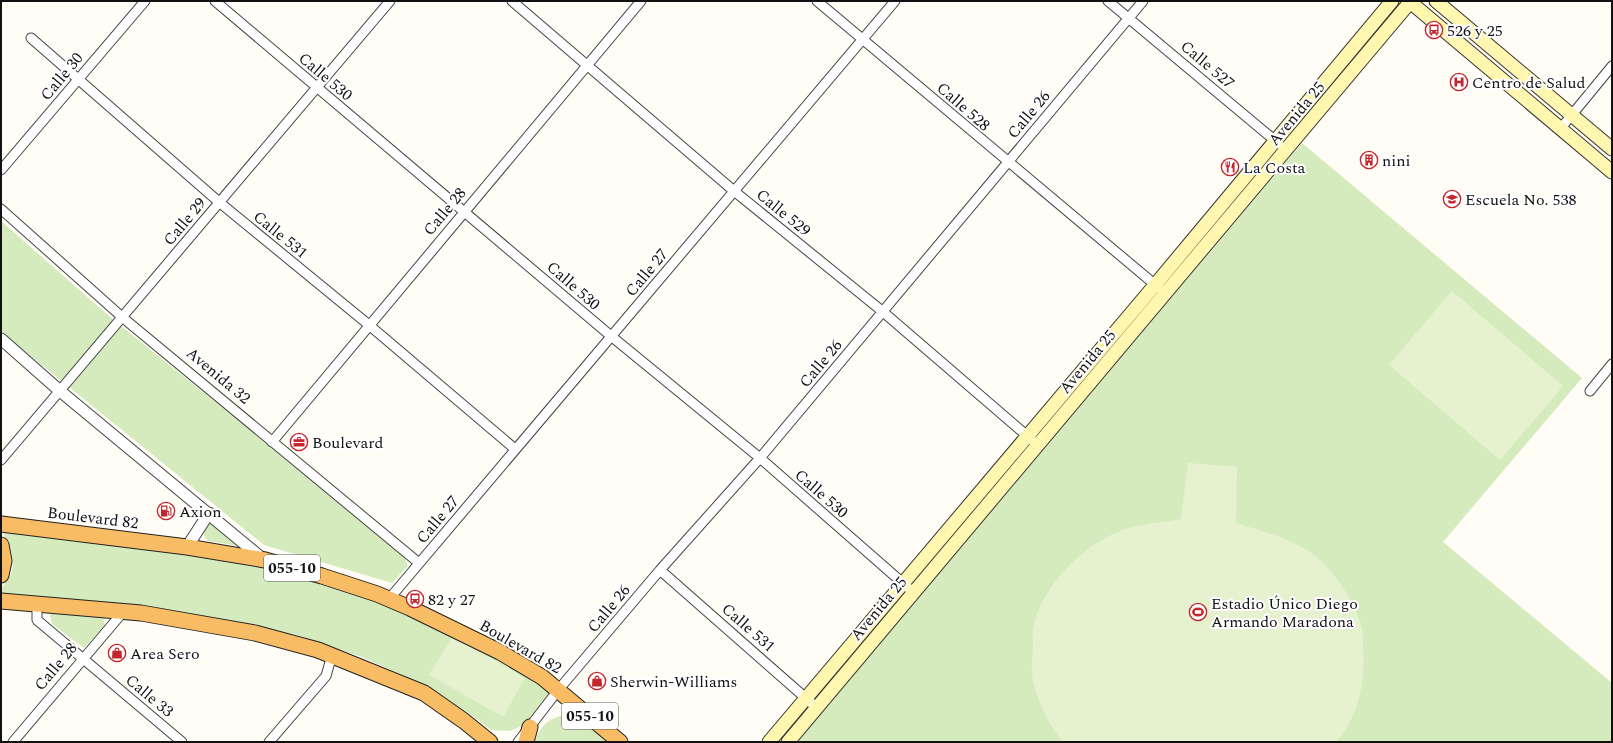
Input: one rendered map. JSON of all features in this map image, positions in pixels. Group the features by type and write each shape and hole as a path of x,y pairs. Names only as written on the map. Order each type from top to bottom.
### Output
{"highway":[{"name":"Boulevard 82","path":"1,524 186,547 265,560 322,576 389,599 500,652 559,690"},
{"path":"1,545 4,561 1,575"},
{"path":"1,601 123,612 255,633 332,655 424,693 464,721 490,742"},
{"name":"055-10","path":"559,690 620,742"},
{"path":"526,742 530,727"}],"main road":[{"name":"Avenida 25","path":"788,742 817,708 1027,436 1155,286 1392,1"},
{"name":"Avenida 25","path":"769,742 1038,445 1287,151 1410,1"},
{"path":"1410,1 1612,172"},
{"path":"1436,1 1612,149"}],"street":[{"name":"Calle 30","path":"1,170 145,1"},
{"name":"Calle 530","path":"214,1 610,336 760,458 909,588"},
{"name":"Calle 29","path":"1,460 390,1"},
{"name":"Calle 529","path":"512,1 734,191 882,311 1038,445"},
{"name":"Calle 28","path":"272,442 641,1"},
{"name":"Calle 528","path":"817,1 1007,163 1166,294"},
{"name":"Calle 27","path":"389,599 895,1"},
{"name":"Calle 527","path":"1108,1 1287,151"},
{"name":"Calle 26","path":"518,742 559,690 660,570 760,458 1143,1"},
{"name":"Calle 531","path":"31,38 219,202 370,325 516,449"},
{"path":"1560,128 1612,66"},
{"name":"Avenida 32","path":"1,209 122,317 419,563"},
{"path":"1,338 60,390 265,560"},
{"path":"1590,391 1612,364"},
{"path":"186,547 209,513"},
{"name":"Calle 531","path":"660,570 808,698 817,708"},
{"name":"Calle 33","path":"37,604 37,620 182,742"},
{"name":"Calle 28","path":"13,742 123,612"},
{"path":"269,742 326,676 332,655"}],"green space":[{"path":"1302,143 1582,378 1443,542 1612,683 1612,742 797,742"},
{"path":"1,221 109,316 403,554 408,566 392,583 264,545 1,332"},
{"path":"1452,291 1563,386 1500,460 1389,365"},
{"name":"Estadio Único Diego Armando Maradona","path":"1188,463 1237,467 1236,523 1284,538 1306,549 1316,556 1331,571 1342,585 1351,601 1362,630 1364,659 1362,684 1350,721 1336,742 1063,742 1047,719 1036,692 1032,671 1033,628 1037,613 1044,599 1063,572 1074,560 1100,541 1129,528 1181,519"},
{"path":"211,522 240,544 238,546 208,541 204,536 204,527"},
{"path":"2,530 185,553 276,570 320,582 389,605 437,627 553,690 524,725 510,731 491,730 467,712 403,675 359,656 301,636 249,624 48,597 1,594 2,587 11,574 13,566 10,550"},
{"path":"56,611 103,618 105,625 84,648 52,624 50,615"},
{"path":"453,636 525,678 503,717 429,675"},
{"path":"564,715 578,715 615,742 535,742 539,732 545,724"}],"place":[{"name":"526 y 25","path":"1434,30"},
{"name":"Centro de Salud","path":"1459,82"},
{"name":"nini","path":"1369,160"},
{"name":"La Costa","path":"1230,167"},
{"name":"Escuela No. 538","path":"1452,199"},
{"name":"Boulevard","path":"299,442"},
{"name":"Axion","path":"166,511"},
{"name":"82 y 27","path":"415,599"},
{"name":"Estadio Único Diego Armando Maradona","path":"1198,612"},
{"name":"Area Sero","path":"117,653"},
{"name":"Sherwin-Williams","path":"597,681"}]}
